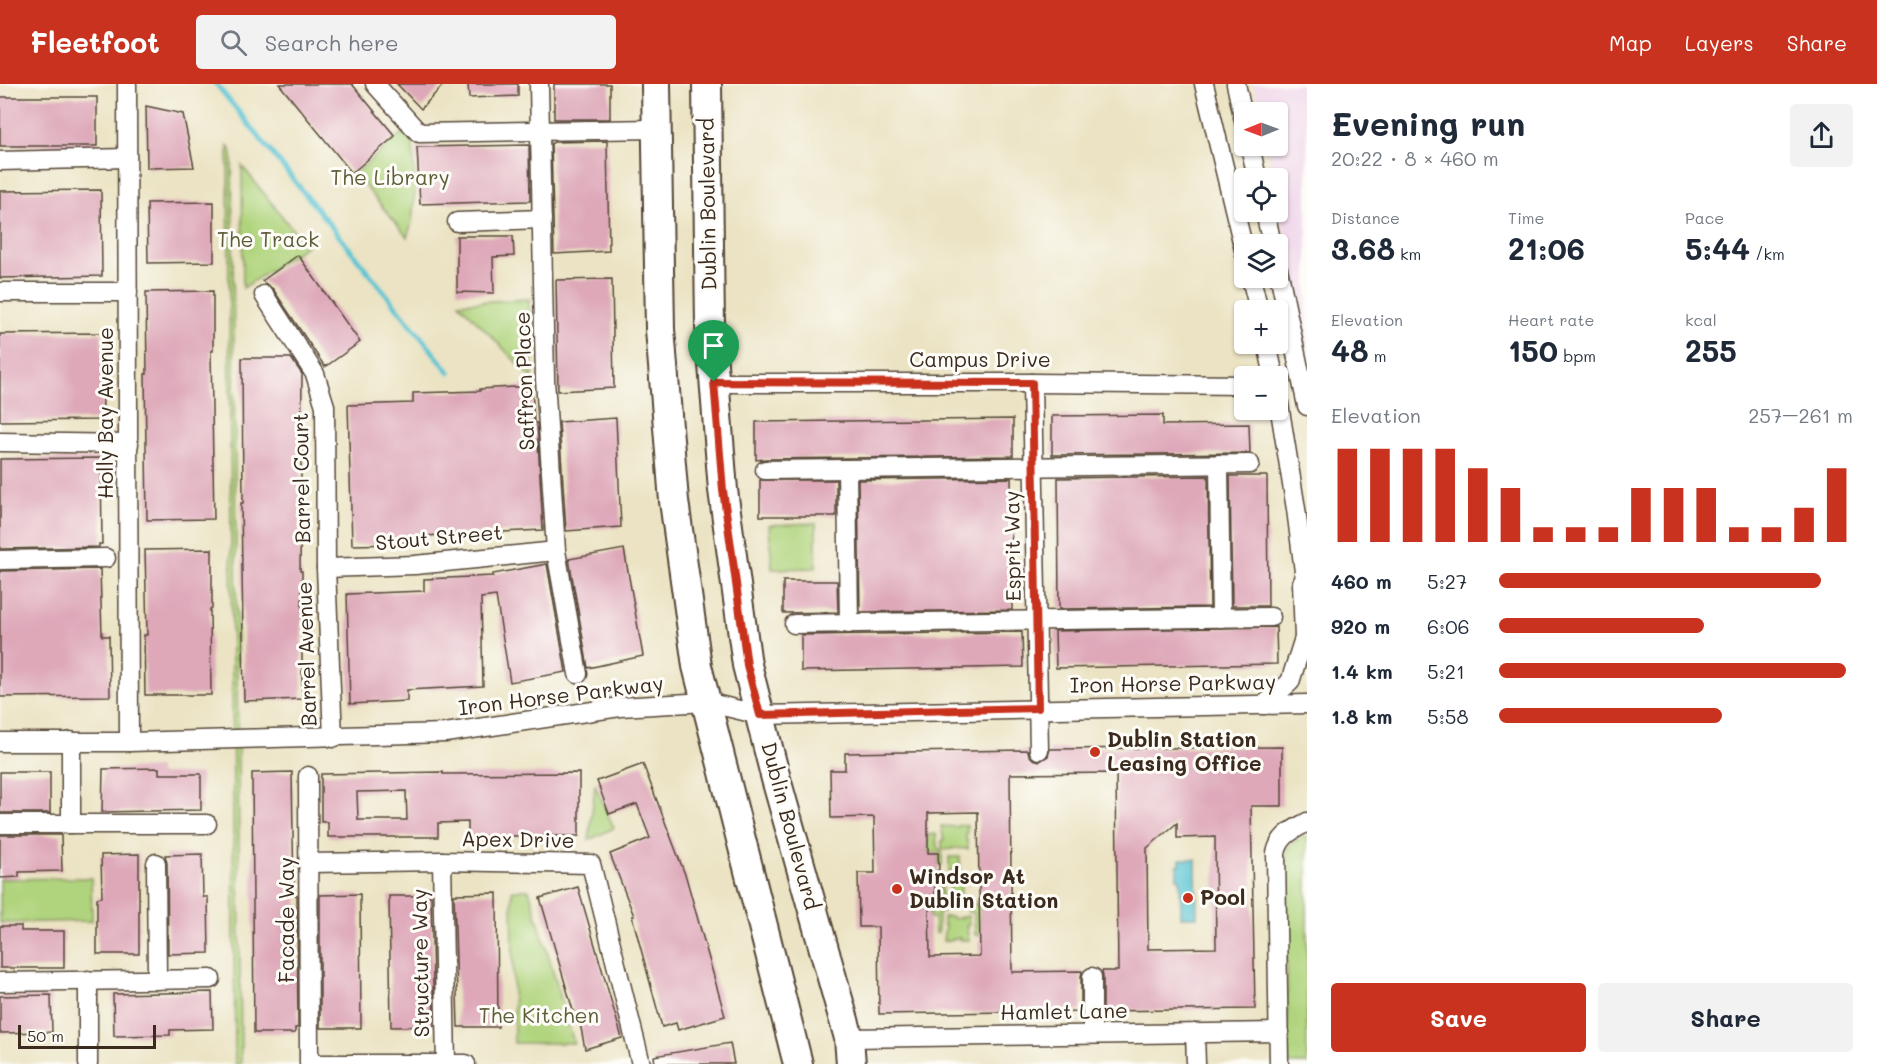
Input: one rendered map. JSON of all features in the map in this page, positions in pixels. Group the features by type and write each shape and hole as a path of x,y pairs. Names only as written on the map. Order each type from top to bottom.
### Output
{"main road":[{"path":"656,84 660,329 674,501 698,677 798,1064"},
{"name":"Dublin Boulevard","path":"707,84 710,327 726,510 747,665 850,1051"}],"street":[{"name":"Holly Bay Avenue","path":"127,84 129,742"},
{"path":"375,84 418,133 657,129"},
{"name":"Saffron Place","path":"539,84 545,380 556,551 578,674"},
{"path":"1204,84 1240,234"},
{"path":"1236,84 1240,102"},
{"path":"0,161 127,158"},
{"path":"457,222 542,219"},
{"path":"1282,288 1305,397"},
{"path":"0,292 128,292"},
{"name":"Barrel Court","path":"264,295 315,374 325,406 326,568"},
{"name":"Campus Drive","path":"714,382 1234,385"},
{"name":"Esprit Way","path":"1032,383 1039,750"},
{"path":"1288,390 1305,397"},
{"path":"1281,420 1307,595"},
{"path":"0,442 129,444"},
{"path":"1219,464 1221,618"},
{"path":"765,470 1250,464"},
{"path":"847,469 849,624"},
{"path":"1264,705 1290,682 1304,638 1301,548"},
{"name":"Stout Street","path":"326,568 415,565 556,551"},
{"path":"0,560 106,558"},
{"name":"Barrel Avenue","path":"326,568 333,738"},
{"path":"794,624 1272,617"},
{"name":"Iron Horse Parkway","path":"0,742 129,742 445,734 620,707 706,702 760,715 1307,704"},
{"path":"71,741 71,824"},
{"name":"Facade Way","path":"308,776 310,1064"},
{"path":"1279,1064 1276,853 1278,843 1291,831 1307,822"},
{"path":"0,824 207,824"},
{"name":"Apex Drive","path":"309,863 442,861 591,864 641,1064"},
{"name":"Structure Way","path":"442,861 446,1064"},
{"path":"156,863 157,980"},
{"path":"1092,976 1092,1035"},
{"path":"0,982 212,979"},
{"path":"88,980 88,1064"},
{"name":"Hamlet Lane","path":"850,1051 1092,1035 1279,1032"},
{"path":"1195,1033 1196,1064"},
{"path":"310,1064 466,1064"}],"shaded area":[{"path":"1253,84 1307,84 1307,355 1288,252 1288,234 1285,234 1282,222 1288,222 1288,168 1272,168 1269,156 1288,156 1288,102 1258,102"}],"green space":[{"name":"The Library","path":"406,130 413,143 415,191 412,222 407,237 355,174"},
{"path":"228,146 232,153 241,1064 235,1064"},
{"name":"The Track","path":"242,166 306,246 243,288"},
{"path":"529,299 533,379 459,303"},
{"path":"816,523 816,568 772,569 769,525"},
{"path":"595,785 614,828 589,840"},
{"path":"958,825 967,825 968,849 942,850 944,840 941,826 958,827"},
{"path":"936,834 937,847 942,852 942,865 939,865 938,853 928,853 928,835"},
{"path":"1307,836 1307,1064 1288,1064 1286,877 1281,865 1290,846 1296,840"},
{"path":"949,857 960,857 961,906 950,906"},
{"path":"91,878 92,921 0,923 0,879"},
{"path":"939,882 942,883 942,913 938,913 938,933 935,933 934,918 930,918 930,905 935,905 935,897 939,897"},
{"name":"The Kitchen","path":"512,890 529,890 574,1043 514,1043"},
{"path":"968,902 974,902 974,905 980,904 980,935 975,935 974,913 968,912"},
{"path":"968,916 969,924 966,925 969,940 960,940 960,938 943,941 945,925 943,925 943,917 953,919"}],"water":[{"name":"Pool","path":"1180,859 1196,859 1197,917 1181,917 1180,879 1177,878 1177,865 1180,865"}],"building":[{"path":"279,84 352,84 395,136 352,173"},
{"path":"397,84 444,84 421,109"},
{"path":"468,84 518,84 518,96 469,98"},
{"path":"554,84 610,84 610,119 554,119"},
{"path":"0,97 97,97 97,146 0,146"},
{"path":"146,106 183,114 194,167 147,168"},
{"path":"607,141 609,251 554,254 551,144 554,142"},
{"path":"529,145 530,201 420,204 417,147"},
{"path":"101,190 102,276 0,278 0,191"},
{"path":"214,202 214,262 148,263 147,203"},
{"path":"457,236 513,236 514,256 493,257 494,293 457,292"},
{"path":"298,255 360,342 325,367 273,289 262,281"},
{"path":"612,279 614,388 558,391 556,280"},
{"path":"213,291 213,351 211,351 214,519 147,520 146,292"},
{"path":"102,333 103,420 0,421 0,334"},
{"path":"242,358 291,358 302,374 300,571 302,571 302,699 244,701 241,503 243,503"},
{"path":"532,386 534,423 537,423 543,530 404,537 404,544 352,545 348,405 413,403 413,393 480,391 480,389"},
{"path":"1163,415 1163,425 1249,424 1250,453 1052,455 1052,416"},
{"path":"616,418 621,527 566,531 559,422"},
{"path":"1013,419 1013,456 756,460 756,422"},
{"path":"101,458 102,544 99,544 99,547 0,549 0,459"},
{"path":"1208,476 1210,607 1059,609 1058,478"},
{"path":"1230,476 1267,476 1268,606 1232,606"},
{"path":"1011,478 1012,610 860,612 858,480"},
{"path":"760,480 836,480 836,516 760,516"},
{"path":"212,549 211,695 145,695 144,635 147,635 145,550"},
{"path":"624,549 643,656 588,668 569,559"},
{"path":"547,564 566,672 510,682 496,596 481,598 483,686 407,690 407,701 350,704 347,594 424,591 424,579 493,576 493,574"},
{"path":"100,569 102,636 109,636 110,696 0,697 0,571"},
{"path":"783,581 837,581 838,612 783,613"},
{"path":"1276,627 1277,664 1056,668 1055,631"},
{"path":"1022,632 1023,667 801,671 801,635"},
{"name":"Windsor At Dublin Station","path":"1282,747 1282,806 1251,806 1255,1009 1103,1011 1102,971 1118,971 1116,773 1010,774 1012,972 1082,971 1081,1011 879,1014 878,927 859,927 858,873 875,873 874,817 831,818 830,770 845,770 845,753 1028,750 1033,759 1040,761 1048,756 1050,749","holes":["978,812 980,956 930,957 929,905 935,905 935,871 939,871 938,853 928,853 928,813","1177,823 1177,838 1215,837 1216,948 1148,949 1147,848"]},
{"path":"643,764 686,877 725,1016 678,1030 676,1023 662,1027 632,916 634,916 610,854 650,838 637,804 609,814 597,781"},
{"path":"159,768 159,774 201,774 201,810 102,812 103,769"},
{"path":"0,772 50,772 50,813 0,813"},
{"path":"292,772 294,895 297,895 298,1028 295,1028 295,1033 254,1033 252,773"},
{"path":"579,773 579,836 468,836 468,822 438,823 438,837 328,837 328,822 321,822 321,774","holes":["406,791 407,820 358,820 357,792"]},
{"path":"0,835 61,835 62,871 19,872 19,877 0,878"},
{"path":"139,854 139,954 97,954 97,898 102,897 101,855"},
{"path":"202,854 203,897 208,897 209,953 168,954 165,855"},
{"path":"578,887 622,1038 585,1049 580,1023 577,1024 540,898"},
{"path":"497,893 498,1027 458,1027 454,895"},
{"path":"360,894 361,1028 320,1028 320,895"},
{"path":"389,896 431,896 434,1026 391,1027"},
{"path":"0,926 21,926 21,931 64,931 64,968 0,968"},
{"path":"212,992 213,1029 170,1030 170,1035 114,1036 113,994"},
{"path":"51,995 52,1032 0,1033 0,996"},
{"path":"730,1043 734,1064 655,1064 654,1056"}],"waterway":[{"path":"216,84 450,373"}],"place":[{"name":"Dublin Station Leasing Office","path":"1095,752"},
{"name":"Windsor At Dublin Station","path":"897,889"},
{"name":"Pool","path":"1188,898"}],"route":[{"path":"714,382 1032,383 1038,708 760,715 747,665 723,490 714,382"}]}
